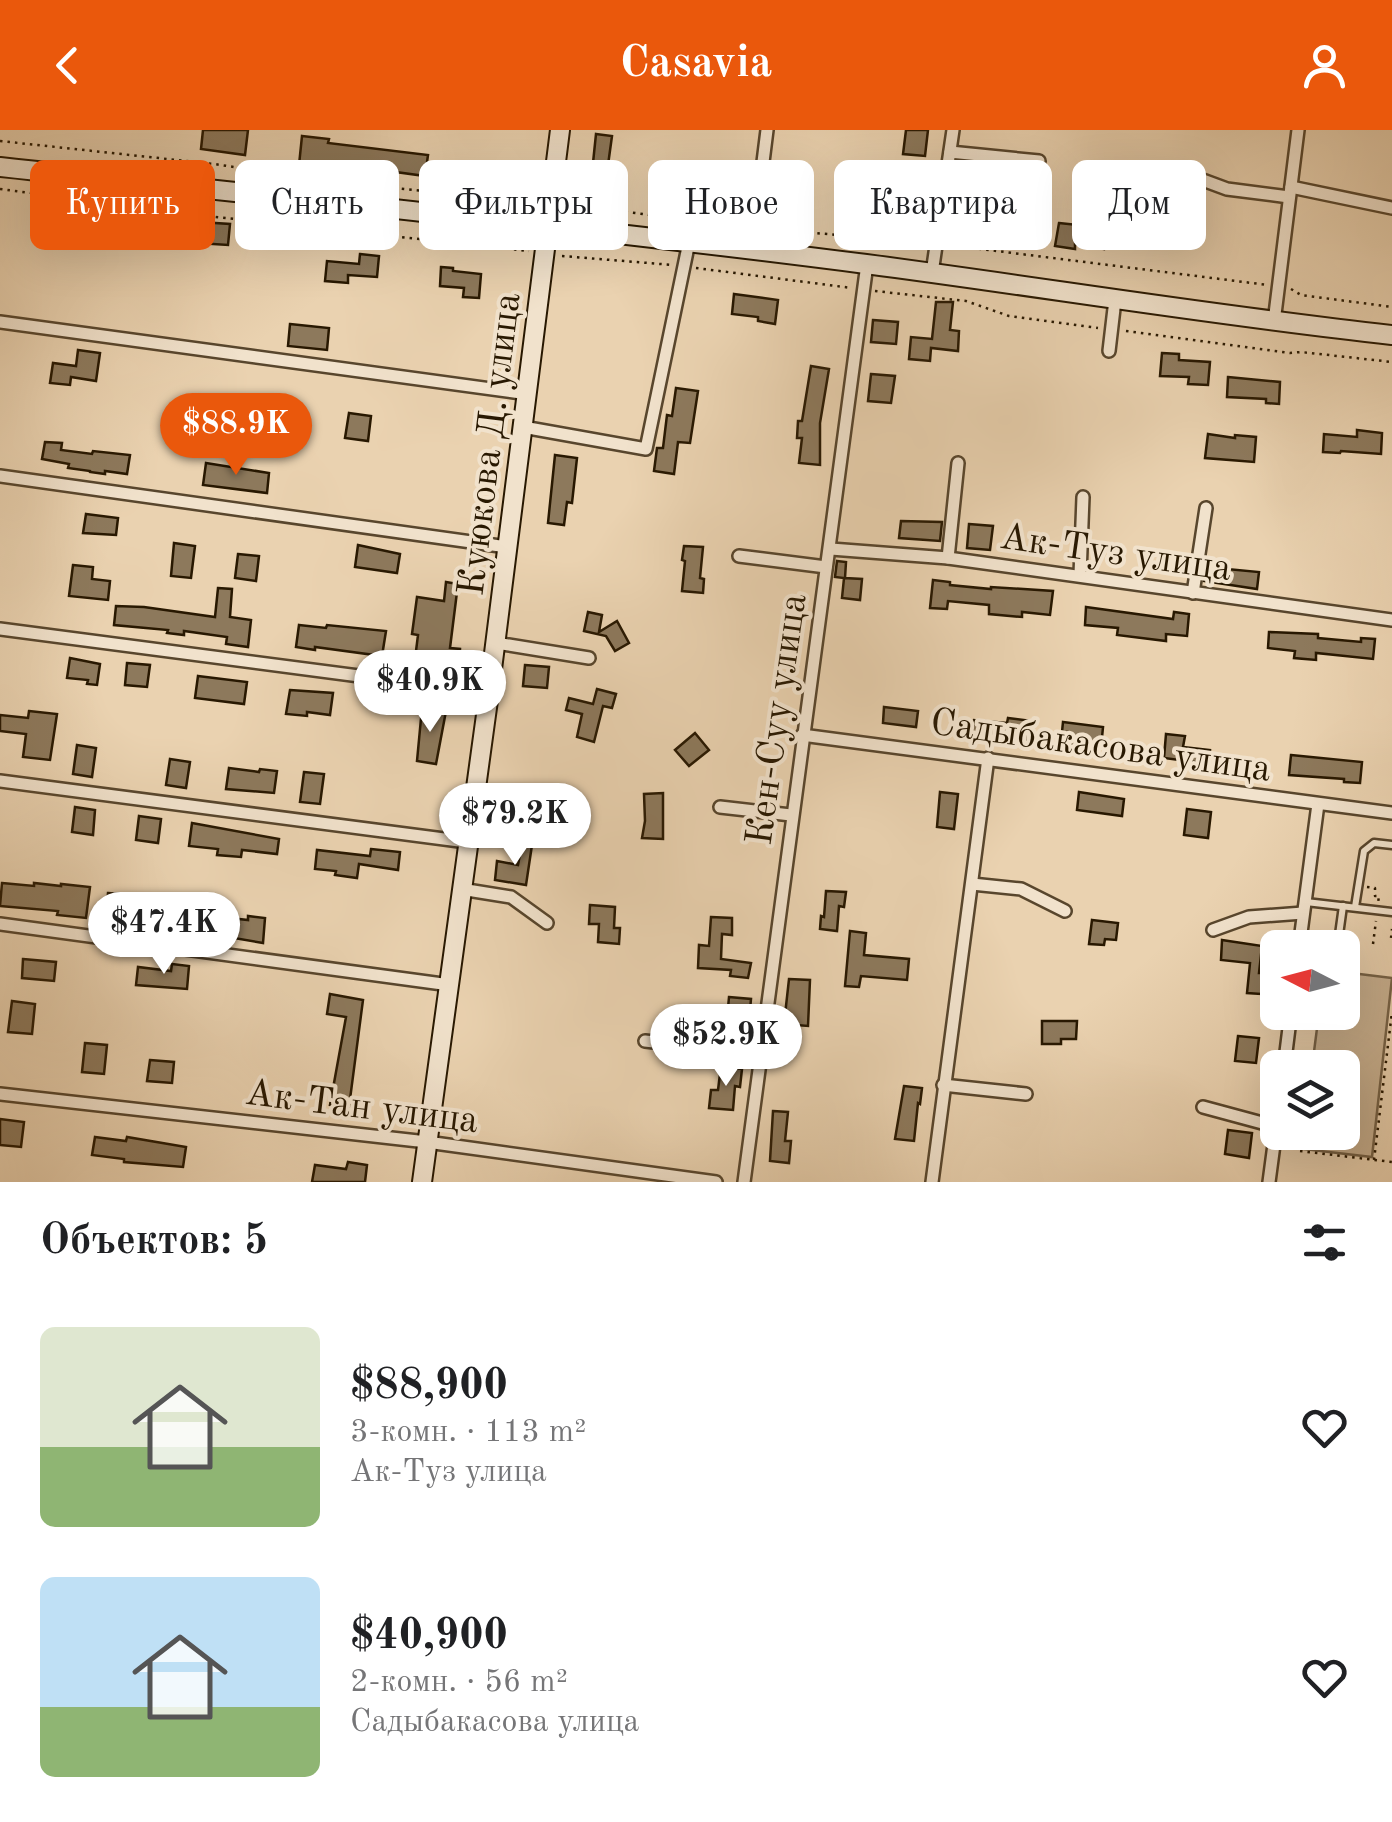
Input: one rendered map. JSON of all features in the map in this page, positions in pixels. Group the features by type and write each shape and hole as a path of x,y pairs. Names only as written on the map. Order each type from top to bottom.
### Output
{"street":[{"name":"Куюкова Д. улица","path":"557,160 560,130"},
{"path":"763,160 767,130"},
{"path":"949,160 952,130"},
{"path":"1274,322 1298,130"},
{"path":"950,152 1029,160"},
{"path":"0,167 419,212"},
{"path":"1206,182 1227,190 1290,192 1392,208"},
{"name":"Куюкова Д. улица","path":"422,1182 546,250"},
{"path":"523,427 646,449 687,250"},
{"path":"752,250 1392,335"},
{"path":"932,273 935,250"},
{"name":"Кен-Суу улица","path":"744,1182 868,264"},
{"path":"1109,351 1115,300"},
{"path":"0,322 528,394"},
{"path":"948,558 958,463"},
{"path":"0,476 508,547"},
{"path":"1080,575 1082,497"},
{"path":"1193,593 1206,508"},
{"name":"Ак-Туз улица","path":"831,549 948,558 1392,620"},
{"path":"739,556 826,567"},
{"path":"0,628 489,693"},
{"path":"496,643 589,658"},
{"name":"Садыбакасова улица","path":"802,735 1392,813"},
{"path":"932,1182 988,758"},
{"path":"0,781 467,842"},
{"path":"1301,930 1318,804"},
{"path":"720,806 792,814"},
{"path":"972,884 1021,890 1065,911"},
{"path":"461,890 511,898 547,923"},
{"path":"1213,930 1249,917 1304,907"},
{"path":"0,924 450,985"},
{"path":"645,1041 760,1054"},
{"path":"943,1085 1026,1094"},
{"name":"Ак-Тан улица","path":"0,1094 427,1142 716,1182"},
{"path":"1203,1107 1260,1121"},
{"path":"1269,1182 1273,1150"}],"lane":[{"path":"1356,907 1364,851 1374,842 1392,845"},
{"path":"1304,907 1343,906 1392,912"},
{"path":"1340,930 1343,906"}],"path":[{"path":"0,141 419,190"},
{"path":"0,189 966,301 1008,316 1290,353 1392,362"},
{"path":"992,250 1287,287 1301,295 1392,306"},
{"path":"1391,938 1392,929"},
{"path":"1374,1160 1392,1012"},
{"path":"1384,1078 1392,1079"},
{"path":"1300,1151 1392,1162"}],"shaded area":[{"path":"1360,974 1392,978 1372,1157 1312,1150 1360,1150 1360,1050 1314,1050 1317,1030 1360,1030"}],"building":[{"path":"203,130 248,130 245,155 201,149"},
{"path":"906,130 928,130 925,156 903,154"},
{"path":"596,134 612,136 609,160 593,160"},
{"path":"302,136 329,139 328,143 428,155 427,160 419,160 419,175 399,172 399,160 300,160"},
{"path":"215,223 230,224 228,245 215,244"},
{"path":"1059,223 1072,224 1072,249 1055,246"},
{"path":"360,254 379,256 377,277 348,275 348,283 325,281 327,261 359,264"},
{"path":"441,267 481,274 479,298 463,297 464,288 440,286"},
{"path":"734,294 778,300 775,324 732,314"},
{"path":"936,302 953,302 950,330 959,331 958,351 931,348 930,361 909,359 911,337 932,339"},
{"path":"873,320 898,322 896,344 871,342"},
{"path":"290,324 329,328 327,350 288,346"},
{"path":"78,350 100,353 96,381 71,377 70,385 50,383 53,363 76,366"},
{"path":"1162,353 1179,354 1179,360 1210,362 1208,385 1188,384 1189,377 1160,376"},
{"path":"811,366 829,369 820,423 820,465 799,463 802,438 797,438 798,421 802,421"},
{"path":"871,374 895,376 891,403 868,401"},
{"path":"1228,377 1280,382 1279,404 1266,403 1266,399 1227,397"},
{"path":"676,388 698,391 690,443 678,442 674,474 654,471 657,448 663,448 667,415 672,416"},
{"path":"349,413 371,416 368,441 345,438"},
{"path":"1357,430 1382,433 1381,454 1323,452 1324,434 1357,437"},
{"path":"1208,434 1256,437 1254,462 1205,458"},
{"path":"45,442 62,443 61,450 130,455 127,474 90,472 42,459"},
{"path":"555,455 577,458 572,503 567,502 564,525 548,523"},
{"path":"206,463 269,473 267,493 203,485"},
{"path":"86,514 118,518 116,535 83,533"},
{"path":"901,521 942,522 940,541 899,538"},
{"path":"969,524 993,526 990,550 967,548"},
{"path":"174,543 195,546 191,578 171,576"},
{"path":"358,545 400,554 397,573 355,567"},
{"path":"684,546 703,547 703,593 682,591"},
{"path":"238,554 259,556 256,581 235,578"},
{"path":"837,561 846,562 845,578 862,579 860,600 842,598 844,578 835,577"},
{"path":"73,565 93,567 92,579 110,581 108,600 69,596"},
{"path":"1206,567 1259,572 1257,589 1204,581"},
{"path":"933,580 991,589 1053,591 1050,615 989,614 989,605 948,601 947,609 930,608"},
{"path":"446,582 458,584 450,648 460,649 459,671 414,667 418,635 412,634 417,597 444,601"},
{"path":"218,588 232,589 230,617 251,620 248,647 226,644 227,637 114,625 116,606 215,617"},
{"path":"1086,607 1173,619 1174,612 1189,614 1187,636 1166,634 1166,641 1117,635 1118,628 1085,625"},
{"path":"588,612 602,615 599,632 617,621 629,643 615,651 606,636 584,631"},
{"path":"299,625 386,631 382,656 296,647"},
{"path":"1269,632 1318,634 1318,638 1361,642 1361,638 1375,639 1373,659 1316,653 1316,660 1294,658 1295,651 1268,648"},
{"path":"70,658 100,664 97,685 67,678"},
{"path":"127,663 150,665 147,687 125,685"},
{"path":"525,665 549,667 547,688 523,686"},
{"path":"198,676 247,682 244,704 195,698"},
{"path":"597,689 616,694 612,708 603,706 594,742 577,737 582,714 566,710 569,698 593,704"},
{"path":"290,690 333,693 330,715 286,714"},
{"path":"884,707 918,711 916,727 883,723"},
{"path":"422,708 446,711 436,764 417,761"},
{"path":"29,711 57,714 50,760 23,757 26,734 0,731 0,715 28,718"},
{"path":"1008,718 1032,721 1031,741 972,735 974,720 1007,723"},
{"path":"1063,722 1103,727 1101,748 1067,745 1068,732 1062,732"},
{"path":"695,733 709,750 689,766 675,750"},
{"path":"1166,734 1185,736 1183,747 1210,750 1209,764 1164,758"},
{"path":"77,745 96,748 92,777 73,774"},
{"path":"1291,755 1362,762 1360,783 1289,775"},
{"path":"170,759 190,762 186,788 166,785"},
{"path":"229,768 277,771 274,793 226,789"},
{"path":"304,772 324,774 320,804 300,802"},
{"path":"940,792 958,794 954,829 937,827"},
{"path":"1079,792 1124,799 1122,816 1077,810"},
{"path":"663,793 663,839 642,838 644,794"},
{"path":"75,807 95,810 93,835 72,832"},
{"path":"1187,809 1211,812 1208,838 1184,835"},
{"path":"139,816 161,819 158,843 136,840"},
{"path":"192,823 279,839 277,854 242,850 241,857 217,855 218,849 189,846"},
{"path":"522,843 532,845 526,885 495,880 497,861 518,865"},
{"path":"371,849 400,852 398,870 359,864 357,878 315,869 317,850 370,856"},
{"path":"2,883 90,887 86,918 57,915 58,911 0,906"},
{"path":"826,891 846,892 844,907 839,906 837,931 820,929"},
{"path":"108,893 131,895 129,919 106,917"},
{"path":"590,905 615,907 614,928 620,928 619,944 598,942 599,924 589,924"},
{"path":"195,914 265,918 263,943 193,931"},
{"path":"711,917 732,918 732,935 722,934 721,959 751,963 748,978 730,976 731,970 698,968 699,945 709,946"},
{"path":"1092,920 1118,923 1116,940 1105,939 1104,945 1089,944"},
{"path":"850,931 866,933 864,955 909,959 907,980 861,976 859,987 845,986"},
{"path":"1222,940 1260,946 1260,994 1247,993 1250,963 1221,960"},
{"path":"23,959 56,962 54,981 22,978"},
{"path":"172,964 189,966 187,989 136,985 138,967 171,971"},
{"path":"789,979 810,980 808,1026 784,1024"},
{"path":"330,994 363,1000 349,1107 330,1105 346,1017 327,1014"},
{"path":"729,997 751,999 749,1022 727,1019"},
{"path":"12,1001 35,1004 32,1034 8,1032"},
{"path":"1042,1021 1077,1021 1076,1039 1042,1044"},
{"path":"1238,1036 1259,1038 1256,1063 1235,1061"},
{"path":"85,1043 107,1045 104,1074 82,1072"},
{"path":"150,1060 174,1062 172,1083 147,1081"},
{"path":"721,1066 742,1069 740,1087 735,1086 733,1110 709,1108 711,1090 718,1090"},
{"path":"904,1086 922,1088 914,1141 895,1139"},
{"path":"773,1111 788,1112 785,1141 791,1141 789,1163 770,1161"},
{"path":"0,1119 24,1122 21,1147 0,1145"},
{"path":"1228,1130 1252,1133 1249,1158 1225,1154"},
{"path":"95,1137 126,1141 127,1137 186,1147 183,1167 92,1155"},
{"path":"348,1162 367,1165 365,1182 312,1182 315,1165 346,1169"}]}
